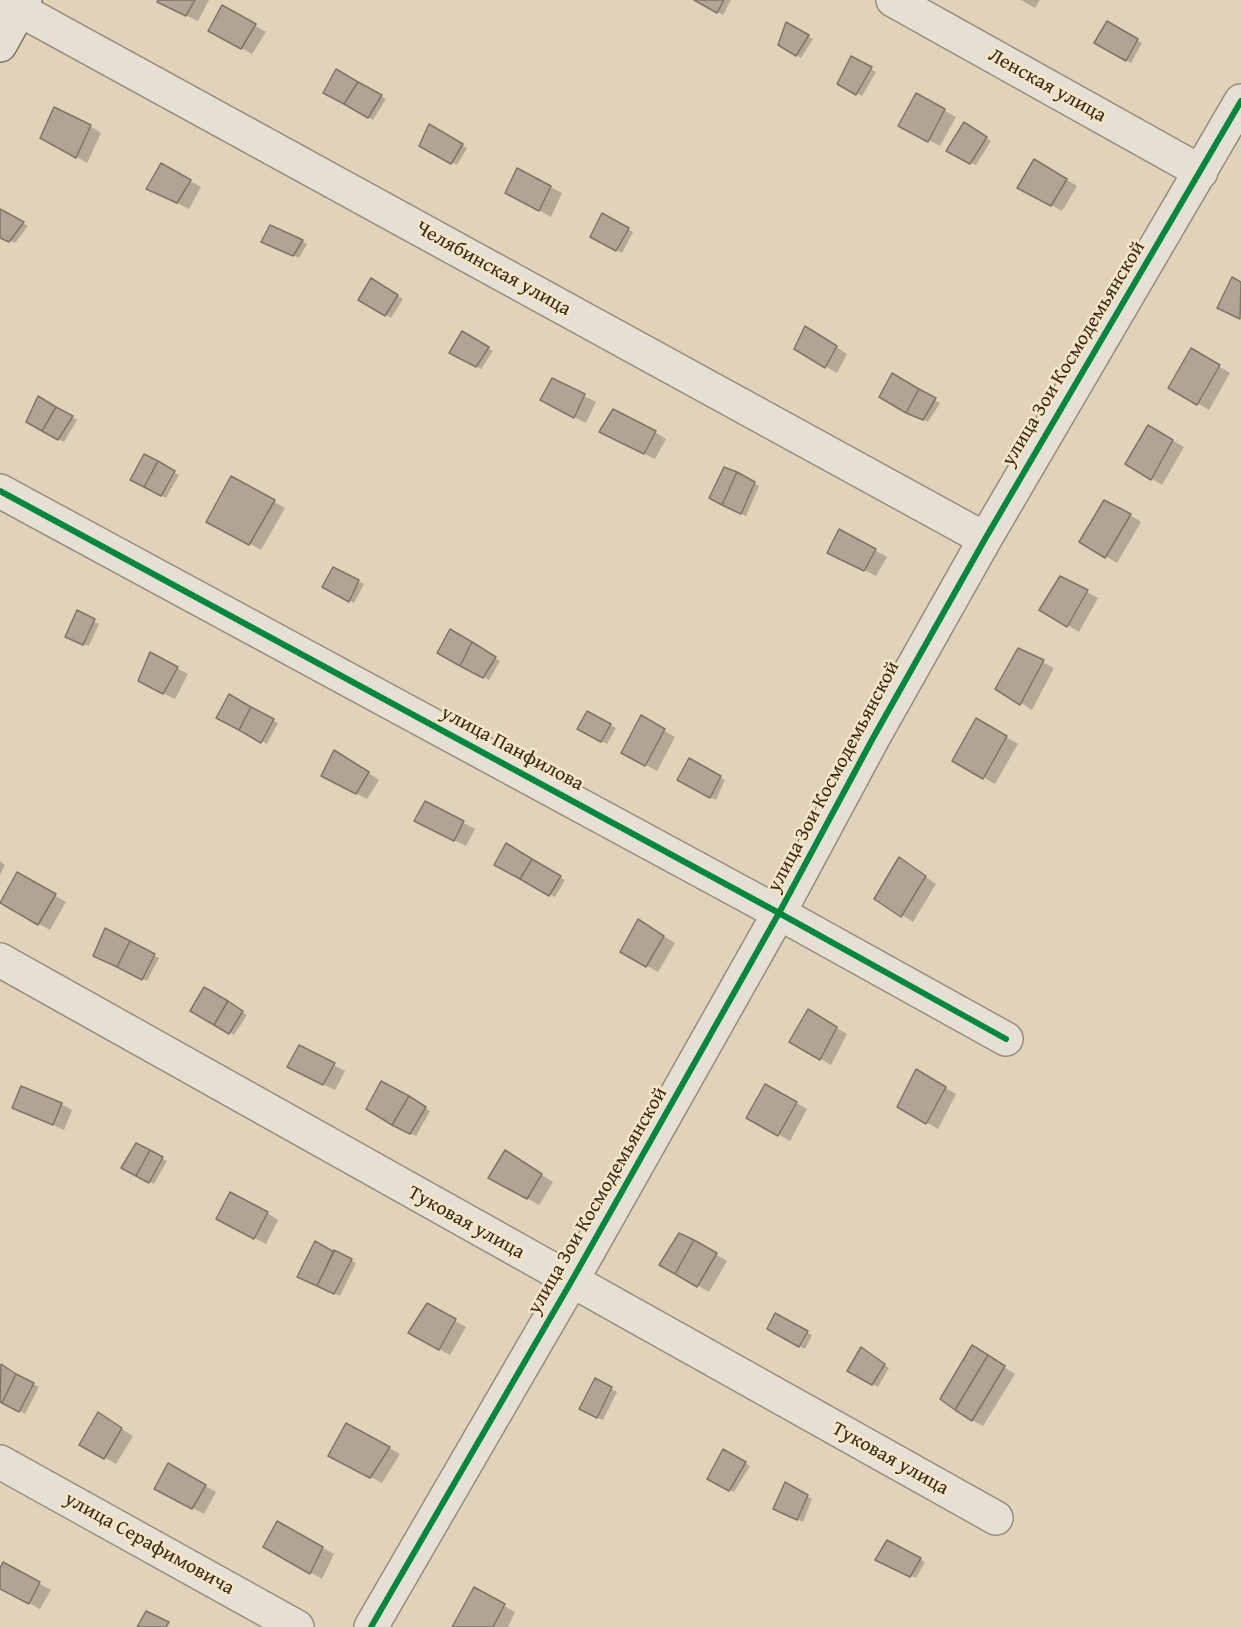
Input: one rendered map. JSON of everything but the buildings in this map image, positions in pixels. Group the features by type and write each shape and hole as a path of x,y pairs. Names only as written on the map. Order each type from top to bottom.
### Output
{"street":[{"name":"Ленская улица","path":"893,0 1201,172"},
{"path":"0,45 15,3"},
{"name":"Челябинская улица","path":"15,3 985,539"},
{"name":"улица Зои Космодемьянской","path":"370,1627 572,1282 985,539 1241,101"},
{"name":"улица Панфилова","path":"0,491 779,913 1006,1039"},
{"name":"Туковая улица","path":"0,960 996,1518"},
{"name":"улица Серафимовича","path":"0,1462 297,1627"}],"cycle path":[{"path":"371,1627 571,1282 779,913 873,738 985,539 1241,101"},
{"path":"0,491 779,913 1006,1039"}]}
